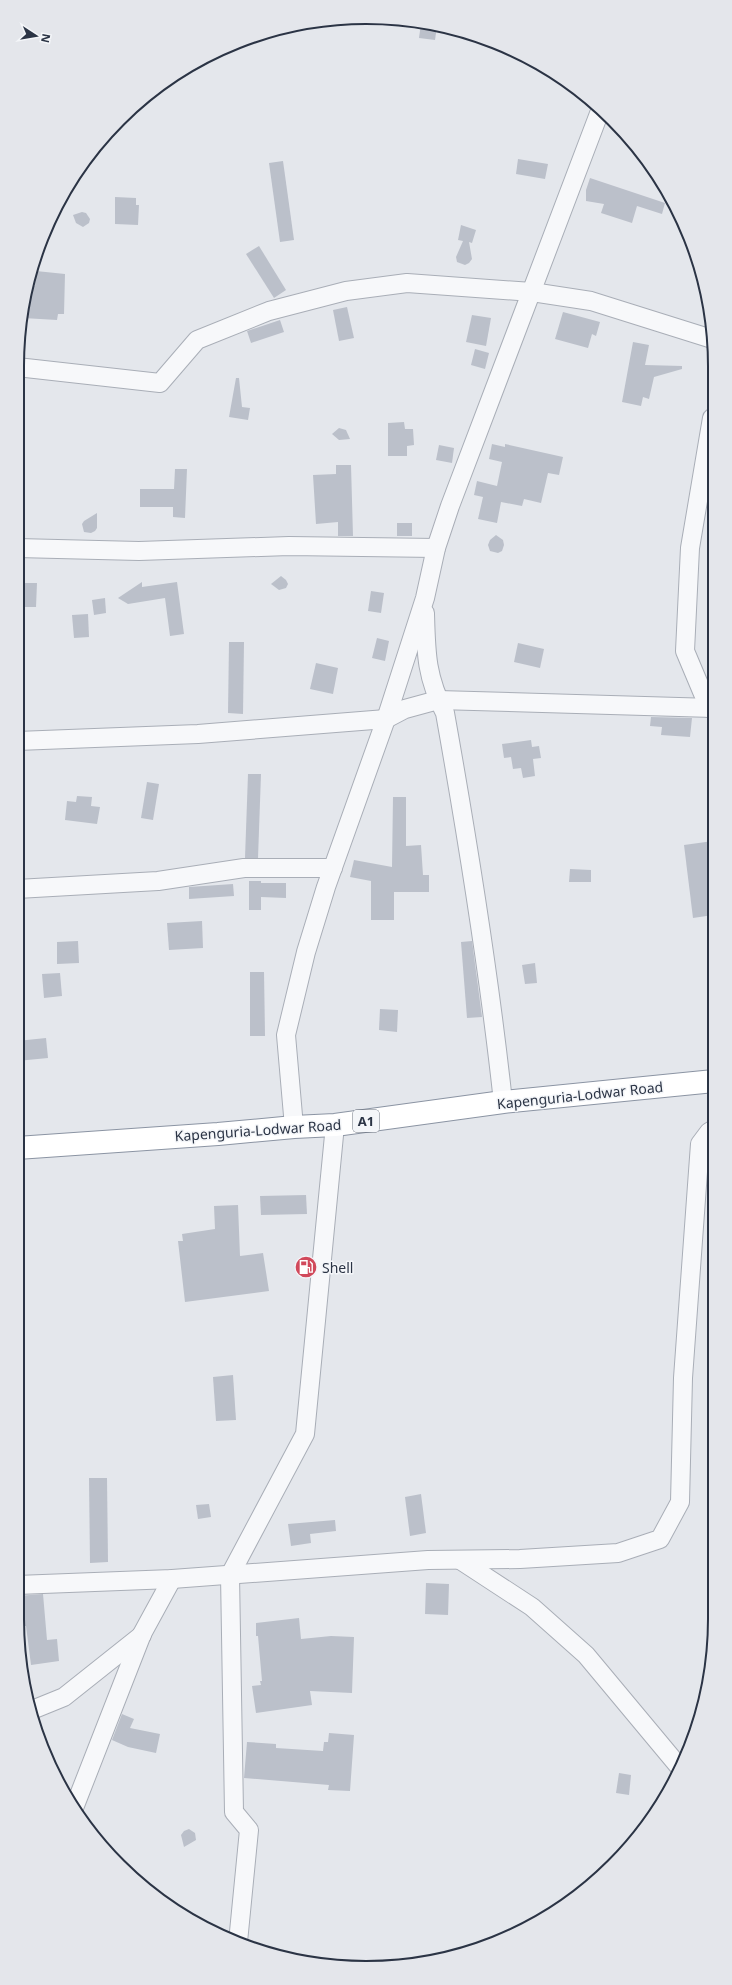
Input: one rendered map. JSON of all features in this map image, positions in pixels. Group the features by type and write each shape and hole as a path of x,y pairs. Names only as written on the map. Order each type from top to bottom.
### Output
{"highway":[{"name":"Kapenguria-Lodwar Road","path":"24,1148 335,1125 503,1102 708,1082"}],"street":[{"path":"294,1127 286,1036 306,952 333,868 386,719 425,598 436,548 598,115"},
{"path":"24,368 160,382 197,340 269,311 346,291 407,283 532,292 591,301 706,337"},
{"path":"708,469 690,548 685,651 708,701"},
{"path":"24,548 139,551 289,546 436,548"},
{"path":"425,598 427,660 434,690 445,713 473,871 493,1013 503,1102"},
{"path":"24,741 198,734 386,719 404,710 438,700 708,708"},
{"path":"24,889 158,881 244,868 333,868"},
{"path":"239,1936 249,1830 234,1812 230,1575 305,1434 335,1125"},
{"path":"24,1585 172,1579 428,1560 520,1559 618,1553 660,1539 680,1502 683,1378 700,1144 708,1133"},
{"path":"460,1560 532,1607 586,1655 676,1764"},
{"path":"77,1801 142,1634 172,1579"},
{"path":"36,1708 64,1697 142,1634"}],"building":[{"path":"420,29 436,32 435,40 419,38"},
{"path":"518,159 548,164 545,179 516,174"},
{"path":"283,161 294,240 280,242 269,163"},
{"path":"590,178 665,203 662,214 637,206 632,223 601,213 604,204 586,201 586,190"},
{"path":"115,197 136,198 136,205 139,205 138,225 115,224"},
{"path":"82,212 86,213 90,219 89,223 83,227 76,223 73,215"},
{"path":"461,225 476,230 472,243 469,242 472,259 465,265 457,262 456,257 463,241 458,240"},
{"path":"259,246 286,290 274,298 246,254"},
{"path":"38,271 65,274 64,314 58,314 57,320 27,318"},
{"path":"347,307 354,338 339,341 333,310"},
{"path":"563,312 600,322 596,336 592,334 588,348 555,339"},
{"path":"472,315 491,318 486,346 466,342"},
{"path":"280,320 284,332 251,343 247,331"},
{"path":"633,342 649,345 645,365 682,366 682,369 654,377 649,399 643,397 641,406 622,402"},
{"path":"475,349 489,353 485,369 471,365"},
{"path":"236,378 239,378 242,407 250,408 248,420 229,417"},
{"path":"404,422 405,429 413,429 414,445 407,446 407,456 388,456 388,423"},
{"path":"339,428 346,430 350,439 339,440 332,434"},
{"path":"492,444 505,447 505,444 563,457 559,475 548,473 541,503 524,499 522,506 501,502 497,523 478,519 483,497 474,495 477,481 497,486 502,462 489,459"},
{"path":"439,445 454,448 452,463 436,460"},
{"path":"336,465 351,465 353,536 338,536 338,522 316,524 313,475 336,474"},
{"path":"175,469 187,469 185,518 173,517 173,507 140,507 140,489 174,489"},
{"path":"97,513 97,528 95,531 91,533 84,532 82,524 84,521"},
{"path":"397,523 412,523 412,536 397,536"},
{"path":"496,535 503,540 504,545 502,551 498,553 490,551 488,545 490,540"},
{"path":"281,576 288,584 286,588 279,590 271,584"},
{"path":"142,582 142,587 177,582 184,634 170,636 165,598 128,604 118,598"},
{"path":"24,583 37,583 36,607 24,607"},
{"path":"371,591 384,593 381,613 368,611"},
{"path":"105,598 106,613 94,615 92,600"},
{"path":"88,614 89,637 74,638 72,615"},
{"path":"377,638 389,641 385,661 372,658"},
{"path":"229,642 244,642 243,714 228,713"},
{"path":"518,643 544,649 540,668 514,662"},
{"path":"316,663 338,668 333,694 310,689"},
{"path":"651,717 692,718 690,737 661,735 662,727 650,726"},
{"path":"531,740 532,747 539,746 541,758 533,759 535,776 523,778 521,768 513,769 511,757 504,758 502,744"},
{"path":"248,774 261,774 258,858 245,858"},
{"path":"147,782 159,784 153,820 141,818"},
{"path":"77,796 92,797 91,806 100,807 97,824 65,820 67,801 76,802"},
{"path":"393,797 406,797 406,846 421,845 423,875 429,875 429,892 394,892 394,920 371,920 371,881 350,877 354,860 392,867"},
{"path":"708,842 708,916 693,918 684,845"},
{"path":"570,869 591,870 591,882 569,882"},
{"path":"249,881 261,881 261,883 286,883 286,898 261,897 261,910 249,910"},
{"path":"233,884 234,896 189,899 189,887"},
{"path":"202,921 203,948 169,950 167,923"},
{"path":"78,941 79,963 57,964 57,942"},
{"path":"472,941 482,1017 467,1018 461,942"},
{"path":"535,963 537,983 525,984 522,965"},
{"path":"250,972 264,972 265,1036 250,1036"},
{"path":"60,973 62,996 44,998 42,974"},
{"path":"380,1009 398,1010 397,1032 379,1030"},
{"path":"46,1038 48,1058 24,1060 24,1040"},
{"path":"306,1195 307,1214 261,1215 260,1196"},
{"path":"238,1205 240,1256 263,1253 269,1291 185,1302 178,1241 183,1241 182,1234 215,1229 214,1206"},
{"path":"233,1375 236,1420 216,1421 213,1377"},
{"path":"89,1478 107,1478 108,1562 90,1563"},
{"path":"421,1494 426,1533 410,1536 405,1497"},
{"path":"209,1504 211,1517 198,1519 196,1505"},
{"path":"335,1520 336,1531 310,1534 311,1543 291,1546 288,1524"},
{"path":"426,1583 449,1584 448,1615 425,1614"},
{"path":"43,1594 47,1640 57,1639 59,1661 31,1665 26,1626 24,1626 24,1595"},
{"path":"299,1618 301,1639 331,1636 354,1637 352,1693 310,1691 312,1705 256,1713 252,1686 261,1685 260,1681 262,1681 258,1636 256,1636 256,1623"},
{"path":"122,1714 134,1719 130,1728 160,1734 156,1753 128,1747 112,1740"},
{"path":"329,1733 354,1735 350,1791 328,1790 329,1785 244,1778 247,1742 276,1744 276,1748 323,1751 324,1742 328,1742"},
{"path":"619,1773 631,1775 629,1795 616,1793"},
{"path":"189,1829 195,1833 196,1840 184,1847 181,1835 184,1831"}],"place":[{"name":"Shell","path":"306,1267"}]}
